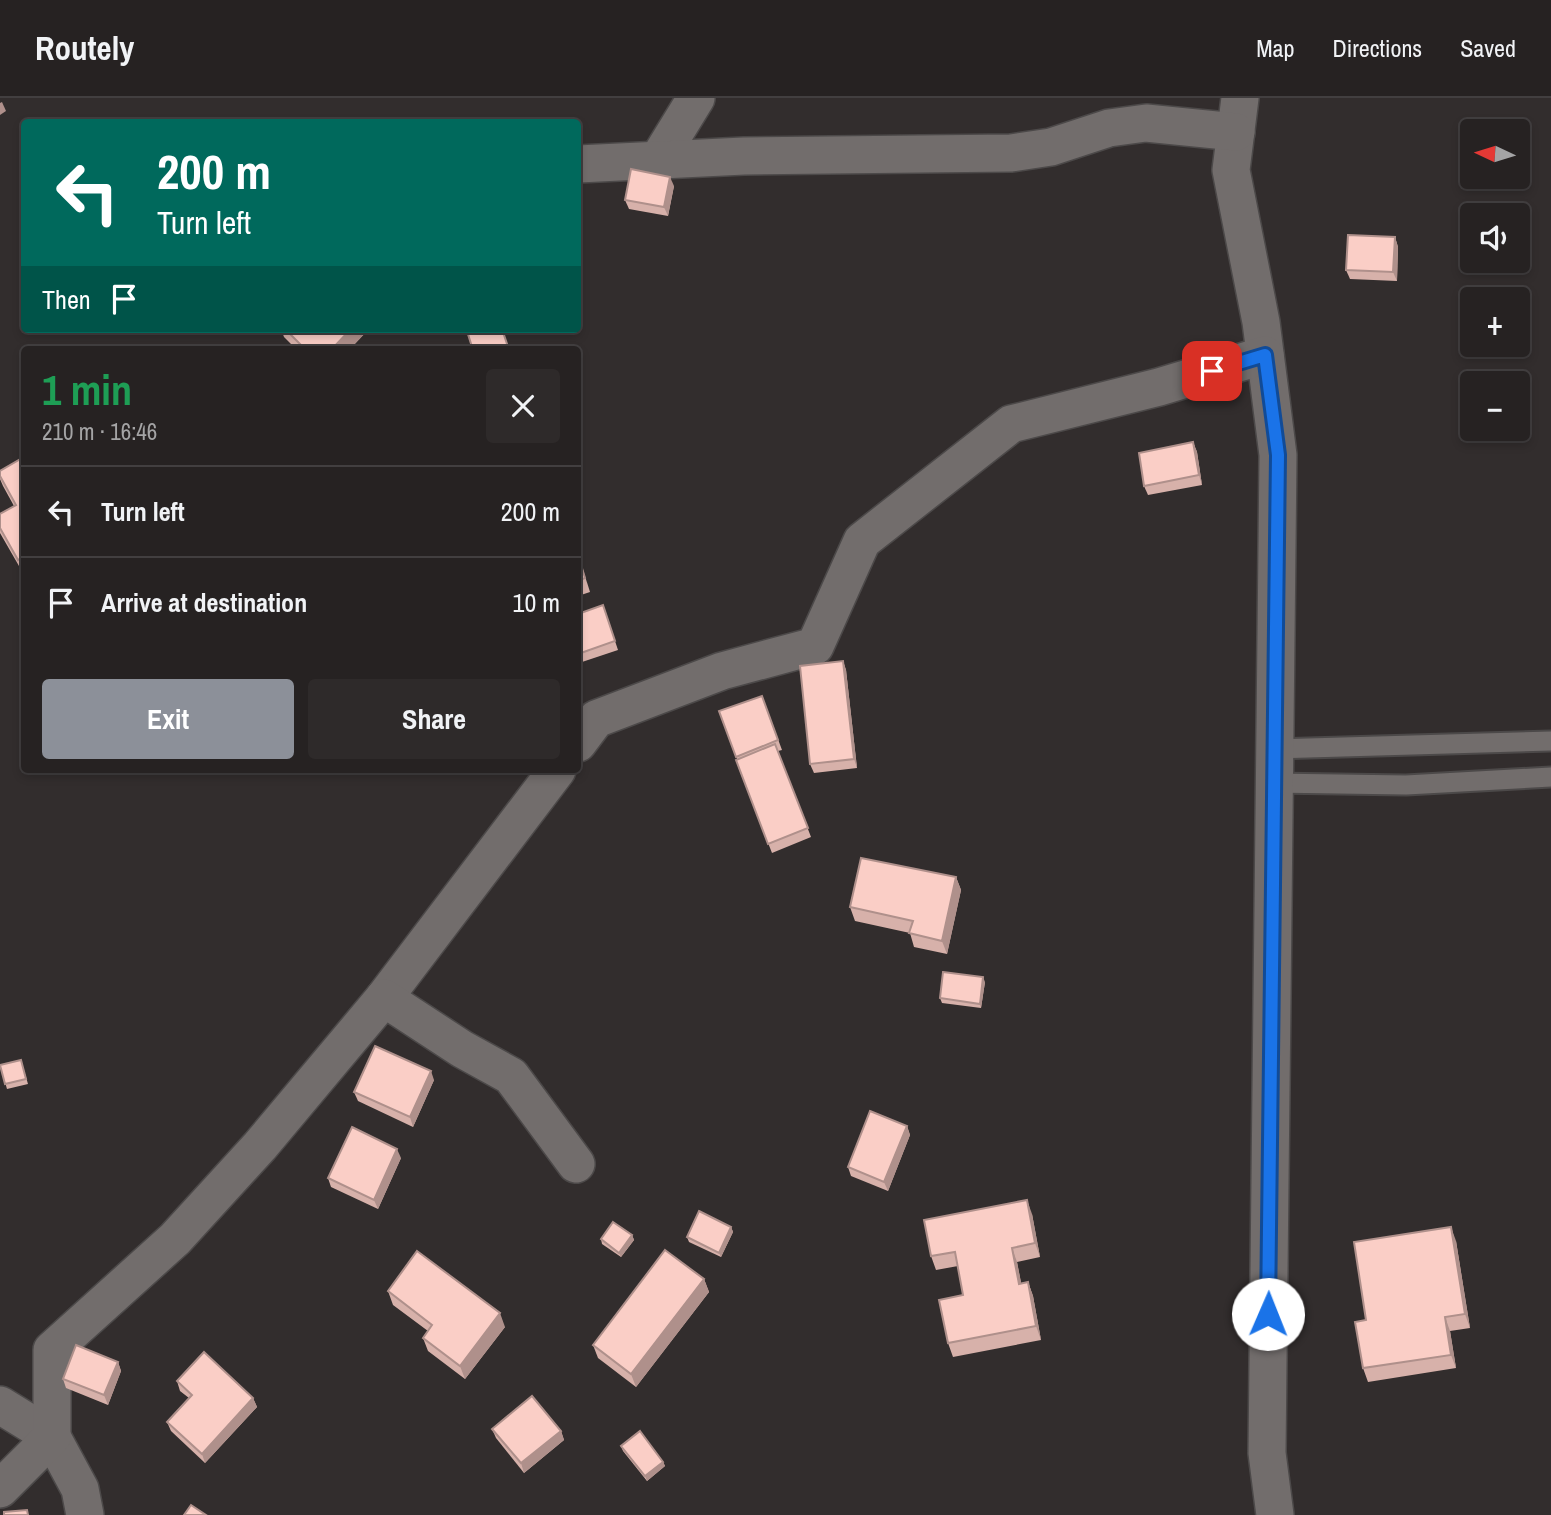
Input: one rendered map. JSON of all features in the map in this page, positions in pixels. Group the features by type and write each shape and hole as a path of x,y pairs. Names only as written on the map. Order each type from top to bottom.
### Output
{"street":[{"path":"658,160 696,98"},
{"path":"581,164 1011,153 1051,147 1109,128 1238,115 1231,170 1265,355 1278,455 1267,1453 1275,1515"},
{"path":"581,739 596,719 722,671 815,646 862,541 1012,424 1159,387 1265,355"},
{"path":"85,1515 80,1489 52,1437 52,1350 176,1239 260,1146 384,998 555,773"},
{"path":"384,998 462,1049 511,1076 576,1164"},
{"path":"0,1405 52,1437"},
{"path":"0,1489 52,1437"}],"lane":[{"path":"1273,766 1551,741"},
{"path":"1273,766 1406,785 1551,777"}],"building":[{"path":"631,169 670,177 664,207 625,200"},
{"path":"1348,235 1395,237 1393,272 1346,270"},
{"path":"289,333 347,333 335,346 302,346"},
{"path":"468,333 503,333 508,346 472,346"},
{"path":"1193,442 1199,475 1144,486 1139,453"},
{"path":"21,459 21,558 18,560 0,528 0,514 16,505 0,476 0,471"},
{"path":"603,605 615,641 581,653 581,613"},
{"path":"843,661 854,759 810,764 800,666"},
{"path":"762,696 778,740 736,757 719,711"},
{"path":"775,744 808,828 768,844 736,760"},
{"path":"861,858 956,877 942,941 909,933 913,921 850,907"},
{"path":"943,972 983,977 980,1004 940,998"},
{"path":"375,1046 431,1071 410,1117 354,1092"},
{"path":"21,1060 26,1079 5,1084 0,1065"},
{"path":"870,1111 907,1126 884,1182 848,1167"},
{"path":"352,1127 397,1149 374,1200 328,1178"},
{"path":"1027,1200 1035,1243 1012,1248 1019,1284 1028,1282 1036,1326 948,1343 939,1300 963,1295 955,1252 931,1256 924,1220"},
{"path":"699,1211 731,1227 719,1253 687,1237"},
{"path":"613,1222 632,1235 619,1253 601,1239"},
{"path":"1451,1227 1465,1314 1445,1317 1451,1355 1363,1368 1355,1322 1366,1320 1354,1242"},
{"path":"665,1250 704,1279 631,1374 593,1345"},
{"path":"417,1251 500,1313 460,1366 423,1338 432,1325 388,1291"},
{"path":"76,1345 118,1362 104,1395 63,1379"},
{"path":"204,1352 253,1398 202,1454 167,1422 192,1395 177,1381"},
{"path":"532,1396 561,1431 521,1463 492,1429"},
{"path":"640,1431 663,1462 645,1476 621,1446"},
{"path":"191,1505 206,1515 184,1515"},
{"path":"27,1510 28,1515 4,1515 4,1512"}],"route":[{"path":"1212,371 1265,355 1278,455 1268,1314"}]}
